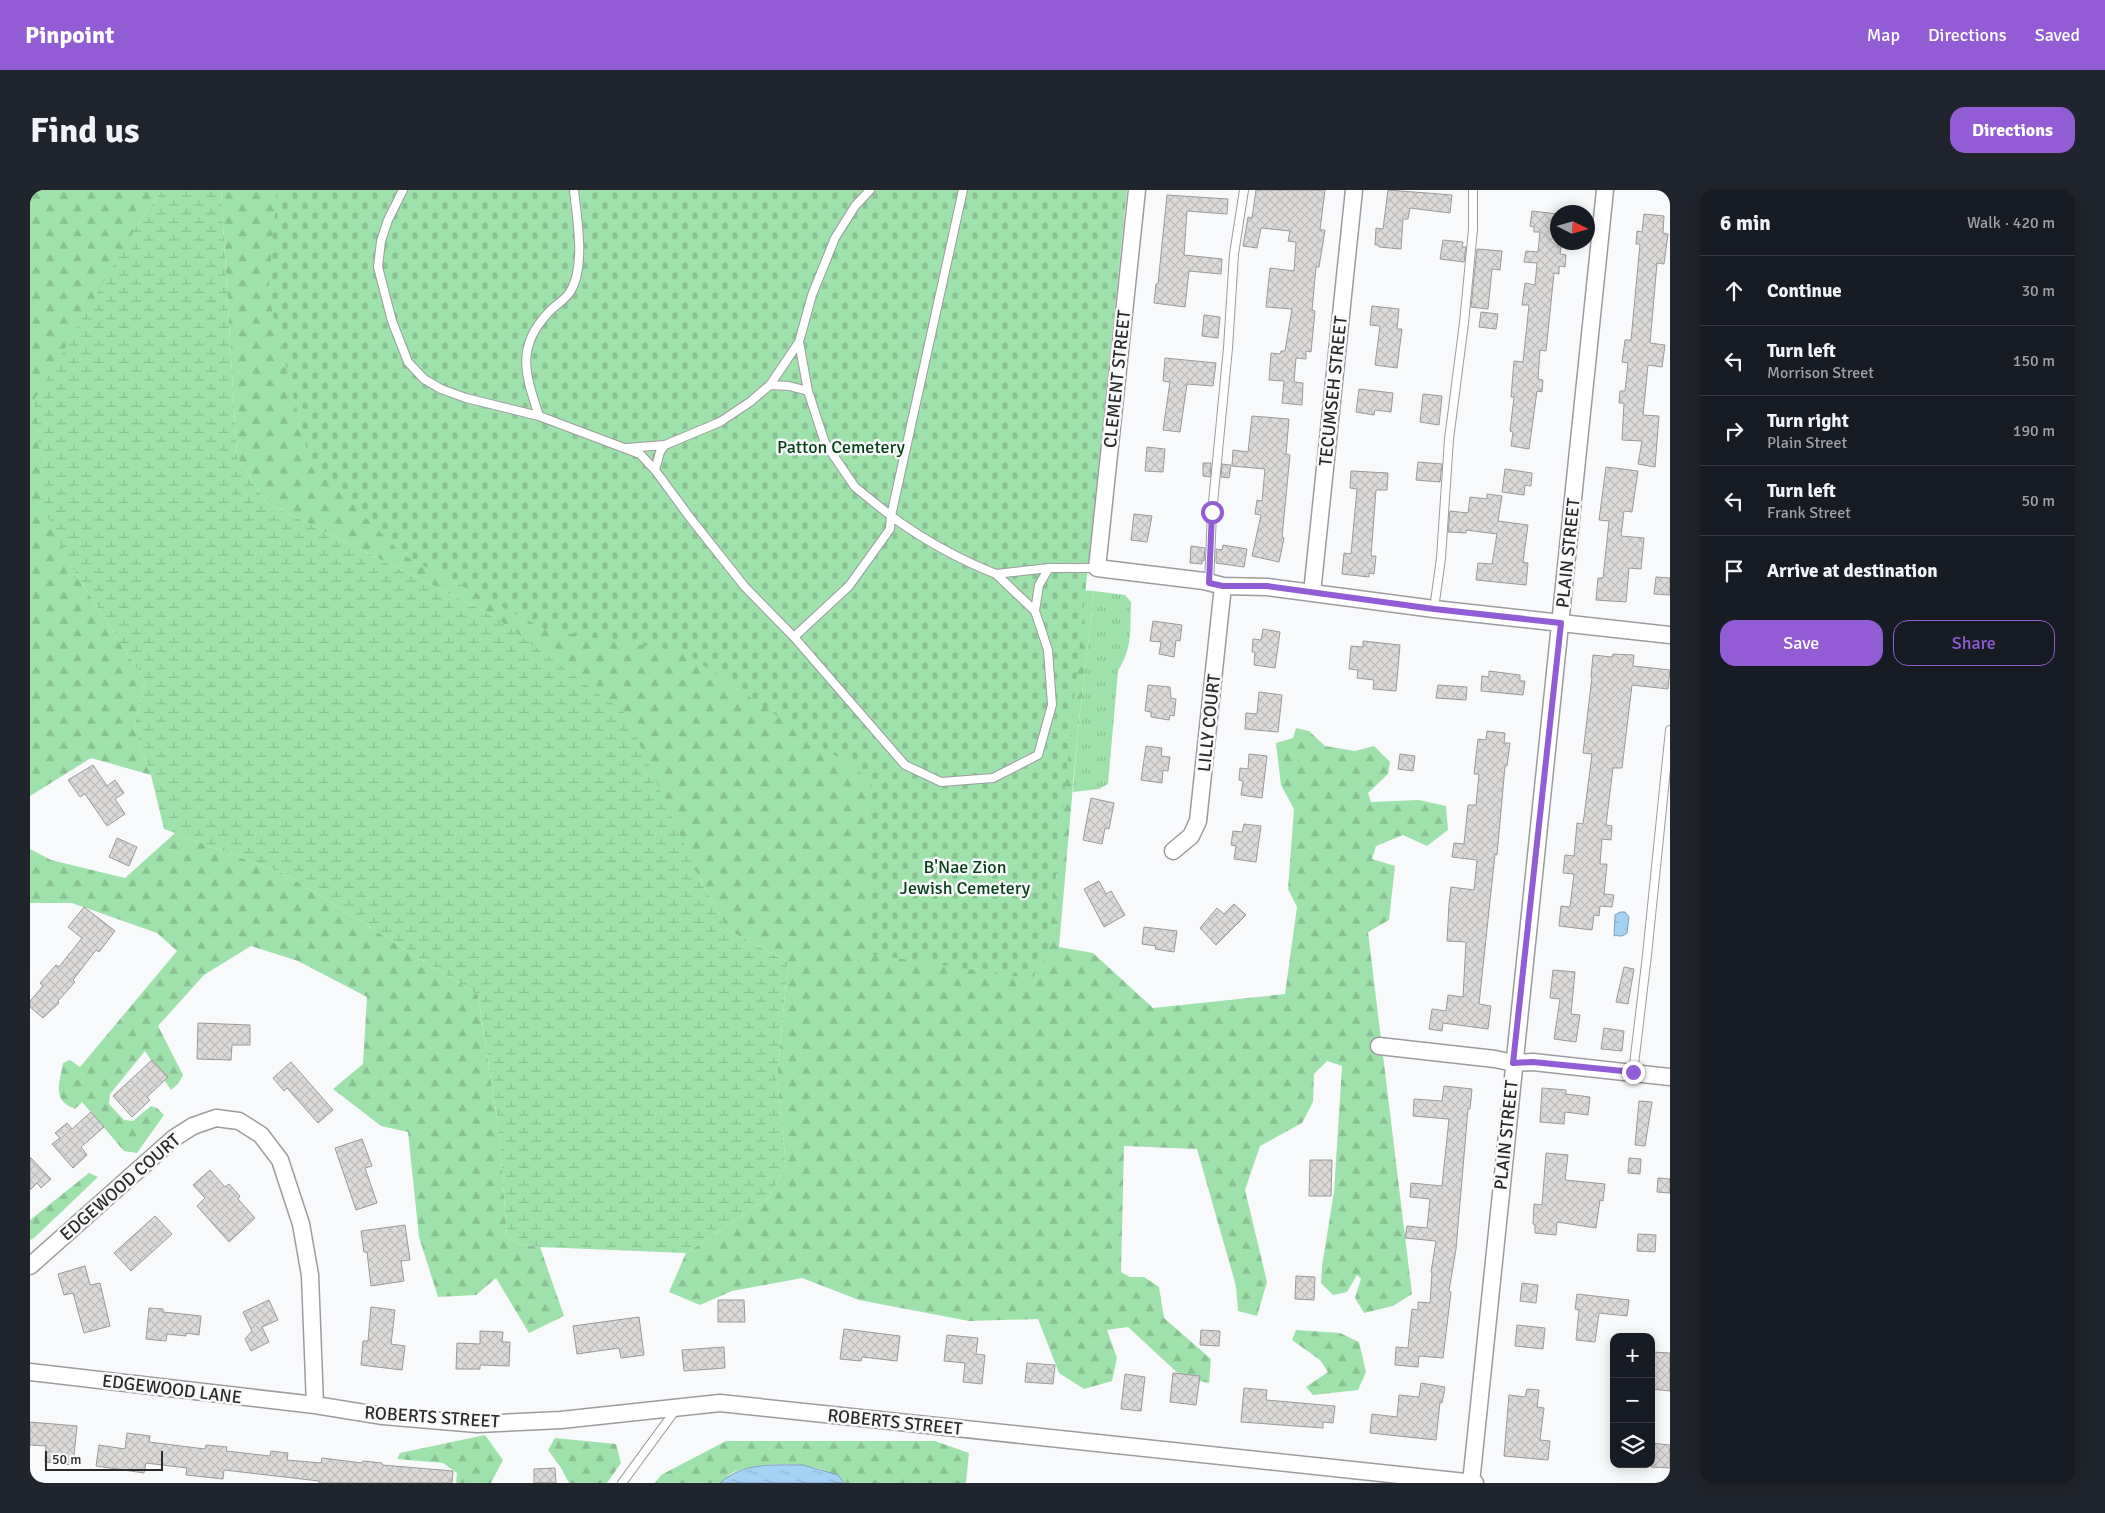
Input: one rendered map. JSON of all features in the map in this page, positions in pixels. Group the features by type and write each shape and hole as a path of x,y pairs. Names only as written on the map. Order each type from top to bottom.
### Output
{"street":[{"name":"CLEMENT STREET","path":"1097,568 1137,190"},
{"name":"TECUMSEH STREET","path":"1312,593 1354,190"},
{"name":"PLAIN STREET","path":"1471,1483 1513,1063 1561,623 1605,190"},
{"path":"1097,568 1216,584 1267,586 1434,609 1670,635"},
{"name":"LILLY COURT","path":"1173,851 1191,836 1198,821 1216,584"},
{"path":"1379,1046 1495,1058 1513,1063 1533,1062 1670,1077"},
{"name":"EDGEWOOD COURT","path":"30,1266 174,1138 193,1126 216,1118 239,1121 261,1135 280,1160 301,1224 310,1275 315,1405"},
{"name":"EDGEWOOD LANE","path":"30,1372 315,1405"},
{"name":"ROBERTS STREET","path":"315,1405 383,1416 477,1424 561,1420 720,1403 1401,1480 1474,1483"}],"lane":[{"path":"403,190 388,220 381,241 378,268 392,321 408,362 424,380 441,389 466,398 539,416 640,454 655,470 745,587 794,637 905,765 941,782 993,778 1038,755 1052,705 1048,650 1035,611 996,574 967,562 915,534 855,487 826,443 808,391 799,342"},
{"path":"539,416 526,377 526,350 533,330 570,292 580,262 574,190"},
{"path":"623,448 665,445 720,422 750,402 770,385 799,342 812,295 835,238 855,206 870,190"},
{"path":"794,637 849,586 890,528 891,516 963,190"},
{"path":"1216,584 1212,512 1228,348 1234,254 1244,190"},
{"path":"1434,609 1442,549 1449,439 1464,323 1473,229 1473,190"},
{"path":"770,385 789,386 808,391"},
{"path":"655,470 660,452 665,445"},
{"path":"996,574 1049,568 1097,568"},
{"path":"1035,611 1040,585 1049,568"},
{"path":"1633,1072 1670,730"},
{"path":"622,1483 678,1407"}],"green space":[{"path":"30,190 162,190 138,224 71,566 145,681 134,729 151,775 91,758 30,796"},
{"path":"162,190 221,190 237,457 267,503 494,616 626,714 699,877 728,930 788,962 777,1078 786,1165 769,1198 686,1253 540,1247 519,1244 507,1237 499,1131 478,995 285,874 164,829 151,775 134,729 145,681 71,566 45,511 34,400 138,224"},
{"name":"B'Nae Zion Jewish Cemetery","path":"221,190 383,190 1077,590 1094,591 1077,739 1059,947 1093,953 1153,1008 1285,994 1297,907 1288,889 1294,809 1281,785 1276,743 1293,738 1296,728 1309,731 1325,746 1355,751 1374,746 1390,762 1388,774 1368,793 1371,802 1419,800 1446,806 1448,830 1427,846 1403,835 1376,846 1372,859 1395,866 1389,920 1368,932 1412,1294 1393,1306 1364,1313 1355,1298 1361,1279 1357,1275 1347,1292 1333,1295 1321,1283 1334,1192 1342,1066 1327,1061 1314,1074 1313,1102 1302,1123 1260,1146 1245,1190 1267,1282 1257,1316 1238,1311 1236,1286 1197,1149 1124,1146 1121,1272 1130,1277 1144,1277 1159,1287 1164,1318 1211,1359 1209,1383 1183,1378 1128,1327 1107,1330 1117,1358 1112,1381 1084,1389 1059,1373 1038,1319 969,1321 859,1300 802,1278 732,1291 700,1305 669,1292 686,1253 769,1198 786,1165 777,1078 788,962 728,930 699,877 494,616 267,503 237,457"},
{"name":"Patton Cemetery","path":"277,190 1127,190 1048,952 1032,979 870,954 872,781 684,652 546,630 403,555 310,462 268,294"},
{"path":"1094,591 1125,595 1131,602 1130,638 1126,654 1118,671 1108,784 1099,789 1073,792 1077,739"},
{"path":"175,833 285,874 478,995 499,1131 507,1237 519,1244 540,1247 564,1316 529,1333 496,1278 476,1295 438,1297 419,1237 408,1132 381,1126 333,1089 363,1064 367,997 298,961 251,946 204,975 158,1026 183,1075 178,1084 171,1090 145,1051 110,1094 109,1104 124,1120 133,1121 151,1106 157,1108 164,1115 137,1153 124,1151 82,1102 75,1109 63,1101 60,1096 59,1084 63,1063 70,1060 80,1067 177,951 157,933 72,903 30,903 30,849 51,860 125,878"},
{"path":"89,1173 98,1177 30,1240 30,1220"},
{"path":"1296,1330 1340,1333 1359,1342 1366,1372 1358,1390 1313,1395 1306,1387 1328,1372 1320,1360 1292,1340"},
{"path":"485,1435 503,1460 491,1483 456,1483 457,1473 443,1463 397,1459 400,1453"},
{"path":"555,1438 616,1444 621,1463 607,1483 569,1483 548,1450"},
{"path":"726,1441 935,1441 969,1453 966,1483 844,1483 835,1475 822,1470 791,1464 758,1466 744,1469 731,1474 720,1483 655,1483 661,1475"}],"water":[{"path":"1625,912 1629,917 1627,933 1623,936 1614,936 1615,915"},
{"path":"770,1465 803,1465 838,1475 844,1483 720,1483 729,1476 749,1468"}],"building":[{"path":"1256,190 1325,190 1320,230 1325,230 1319,267 1316,267 1312,310 1315,311 1311,352 1306,351 1306,359 1296,358 1294,382 1303,383 1302,405 1282,403 1284,381 1269,380 1271,353 1280,354 1281,351 1285,351 1292,309 1266,307 1270,268 1294,271 1296,242 1288,241 1290,231 1261,228 1257,248 1243,246 1248,217 1252,218"},
{"path":"1388,190 1452,195 1450,213 1410,208 1408,219 1403,219 1401,249 1379,247 1379,245 1375,245 1376,228 1383,229"},
{"path":"1167,195 1228,199 1227,214 1187,211 1184,255 1222,259 1221,274 1189,271 1185,307 1154,303 1156,284 1158,284"},
{"path":"1532,211 1550,213 1550,250 1561,250 1560,254 1566,255 1565,267 1559,266 1559,274 1554,273 1546,351 1540,350 1538,379 1543,380 1542,392 1537,391 1529,449 1511,446 1513,432 1510,431 1514,397 1511,397 1514,361 1523,362 1529,305 1522,305 1525,283 1535,285 1537,263 1524,262 1526,251 1538,252 1540,232 1534,232 1534,227 1530,226"},
{"path":"1644,214 1664,216 1663,233 1668,234 1664,264 1657,263 1650,343 1665,345 1662,367 1648,365 1643,415 1659,416 1655,467 1638,464 1642,441 1622,440 1624,403 1619,403 1620,391 1625,391 1628,363 1622,362 1625,340 1631,340 1640,244 1636,244 1637,231 1642,232"},
{"path":"1443,240 1463,242 1462,247 1466,247 1464,262 1440,259"},
{"path":"1477,249 1502,251 1500,270 1492,269 1488,309 1471,307"},
{"path":"1372,306 1399,309 1397,329 1402,329 1397,368 1375,365 1380,326 1370,325"},
{"path":"1481,312 1498,314 1496,329 1479,327"},
{"path":"1204,315 1220,317 1218,338 1202,336"},
{"path":"1165,358 1216,363 1213,386 1187,384 1180,432 1163,430 1170,382 1163,381"},
{"path":"1359,389 1393,393 1391,412 1375,410 1374,415 1356,412"},
{"path":"1423,394 1442,396 1439,425 1420,422"},
{"path":"1252,416 1289,419 1286,454 1290,455 1282,537 1284,538 1279,562 1252,556 1261,515 1255,514 1257,500 1262,501 1265,469 1232,466 1233,450 1248,452"},
{"path":"1147,447 1165,449 1163,472 1145,471"},
{"path":"1418,462 1442,464 1440,482 1416,480"},
{"path":"1203,463 1211,463 1210,477 1203,476"},
{"path":"1222,464 1231,465 1229,478 1221,477"},
{"path":"1606,467 1638,471 1632,512 1624,511 1621,536 1644,538 1641,569 1629,568 1626,602 1596,600 1598,578 1603,578 1609,521 1599,520"},
{"path":"1505,469 1532,473 1531,486 1525,485 1524,495 1502,492"},
{"path":"1351,471 1388,473 1387,490 1376,490 1371,556 1376,556 1374,574 1369,573 1369,577 1342,574 1344,553 1351,554 1357,489 1350,488"},
{"path":"1487,494 1502,496 1498,521 1528,525 1523,562 1528,563 1526,585 1476,580 1478,563 1492,564 1497,534 1466,530 1466,533 1448,532 1450,511 1468,513 1470,497 1487,499"},
{"path":"1134,514 1152,516 1147,542 1131,540"},
{"path":"1223,545 1247,549 1244,567 1216,563 1216,549 1222,550"},
{"path":"1191,546 1205,548 1202,564 1190,563"},
{"path":"1656,577 1670,578 1670,595 1654,594"},
{"path":"1153,621 1182,625 1180,641 1176,640 1174,657 1159,654 1161,642 1150,641"},
{"path":"1263,629 1280,632 1275,668 1254,665 1253,639 1261,640"},
{"path":"1363,641 1400,645 1396,691 1373,689 1374,680 1357,678 1358,670 1349,669 1351,646 1363,647"},
{"path":"1613,654 1634,655 1633,666 1670,670 1668,689 1632,685 1622,768 1613,768 1606,825 1612,826 1611,840 1602,839 1600,864 1607,864 1604,894 1614,895 1612,907 1600,906 1599,916 1594,915 1592,930 1559,926 1561,906 1570,907 1574,874 1563,873 1565,855 1574,856 1577,823 1583,824 1590,770 1592,754 1583,753 1593,655 1612,657"},
{"path":"1489,671 1520,675 1520,681 1525,681 1523,695 1481,691 1482,676 1489,677"},
{"path":"1148,685 1170,687 1171,698 1176,699 1174,716 1170,715 1169,720 1151,717 1151,712 1145,711"},
{"path":"1438,685 1467,687 1466,700 1436,698"},
{"path":"1259,692 1282,695 1278,732 1245,729 1246,713 1257,714"},
{"path":"1487,731 1505,733 1504,743 1510,743 1507,766 1505,766 1497,855 1495,854 1479,1004 1491,1006 1488,1029 1443,1023 1442,1031 1429,1029 1432,1009 1446,1011 1448,995 1463,997 1466,942 1447,941 1449,904 1451,887 1474,890 1477,860 1452,857 1454,843 1464,844 1468,805 1476,805 1479,774 1474,774 1478,739 1486,740"},
{"path":"1146,746 1162,748 1161,756 1170,757 1168,771 1163,770 1162,783 1141,780"},
{"path":"1249,754 1267,756 1262,798 1241,795 1243,781 1239,780 1240,768 1248,769"},
{"path":"1400,754 1415,756 1413,771 1398,769"},
{"path":"93,765 107,786 115,780 124,793 115,799 125,814 107,826 85,794 80,797 68,780"},
{"path":"1091,798 1114,803 1109,829 1105,828 1102,844 1083,840"},
{"path":"1244,824 1261,826 1256,862 1234,859 1236,846 1231,845 1233,831 1242,832"},
{"path":"117,838 137,847 129,866 109,857"},
{"path":"1099,881 1106,894 1111,891 1125,915 1104,927 1084,889"},
{"path":"1234,904 1246,915 1216,945 1200,928 1217,908 1224,914"},
{"path":"84,907 115,931 99,952 96,950 73,980 75,982 58,1001 59,1003 43,1018 30,1007 30,1001 43,986 40,983 56,965 59,967 82,938 68,927"},
{"path":"1144,927 1177,931 1174,952 1155,949 1156,946 1142,944"},
{"path":"1624,967 1634,969 1628,1004 1616,1002"},
{"path":"1553,970 1575,972 1571,1014 1580,1015 1576,1042 1554,1039 1560,999 1550,998"},
{"path":"198,1023 250,1025 250,1045 232,1045 231,1060 197,1059"},
{"path":"1604,1028 1624,1031 1622,1051 1601,1049"},
{"path":"152,1060 168,1077 147,1097 150,1100 132,1117 113,1096"},
{"path":"291,1062 333,1110 318,1123 287,1088 284,1091 273,1078"},
{"path":"1444,1086 1472,1089 1470,1109 1468,1109 1456,1249 1449,1291 1451,1292 1443,1358 1419,1356 1418,1367 1395,1365 1396,1347 1408,1348 1412,1309 1418,1310 1418,1302 1430,1303 1431,1272 1436,1241 1405,1238 1407,1226 1427,1228 1430,1199 1410,1197 1411,1183 1442,1186 1449,1119 1413,1116 1414,1099 1442,1101"},
{"path":"1542,1088 1566,1090 1566,1094 1590,1097 1588,1115 1565,1112 1564,1124 1540,1122"},
{"path":"1639,1101 1652,1102 1645,1146 1635,1145"},
{"path":"91,1112 104,1127 81,1147 87,1155 73,1168 52,1144 60,1138 55,1133 67,1123 72,1129"},
{"path":"362,1139 372,1166 365,1168 377,1203 356,1210 335,1148"},
{"path":"1546,1153 1568,1155 1565,1180 1605,1184 1603,1201 1600,1200 1596,1228 1557,1222 1556,1235 1535,1233 1535,1225 1533,1224 1534,1204 1542,1205"},
{"path":"30,1157 51,1179 41,1188 37,1183 30,1190"},
{"path":"1629,1158 1641,1159 1640,1174 1628,1173"},
{"path":"1310,1160 1332,1160 1331,1196 1309,1196"},
{"path":"210,1170 225,1187 229,1184 240,1196 238,1199 255,1218 229,1242 197,1206 205,1198 193,1185"},
{"path":"1658,1178 1670,1179 1670,1193 1657,1192"},
{"path":"155,1216 172,1234 131,1271 114,1253"},
{"path":"405,1225 410,1260 401,1261 404,1281 371,1286 367,1252 364,1252 361,1231"},
{"path":"1638,1234 1656,1235 1655,1252 1637,1251"},
{"path":"85,1266 90,1285 100,1283 110,1326 84,1333 73,1293 64,1295 58,1274"},
{"path":"1296,1276 1315,1277 1314,1300 1295,1299"},
{"path":"1522,1283 1538,1285 1536,1303 1520,1301"},
{"path":"1577,1294 1629,1300 1627,1316 1599,1313 1595,1342 1576,1340 1579,1310 1575,1309"},
{"path":"269,1300 278,1320 262,1327 269,1342 251,1351 245,1339 252,1331 243,1312"},
{"path":"718,1300 744,1300 745,1322 718,1322"},
{"path":"371,1307 395,1310 391,1344 405,1346 402,1370 361,1365 363,1341 368,1341"},
{"path":"149,1308 163,1309 163,1312 201,1316 199,1335 186,1333 186,1336 167,1334 166,1341 146,1339"},
{"path":"639,1317 644,1355 621,1358 619,1348 577,1354 573,1326"},
{"path":"1517,1325 1545,1328 1543,1349 1515,1346"},
{"path":"844,1329 900,1336 897,1361 862,1357 861,1361 840,1359"},
{"path":"1201,1330 1220,1331 1219,1346 1200,1345"},
{"path":"480,1331 503,1332 502,1342 510,1342 509,1366 480,1365 480,1369 456,1369 457,1343 480,1344"},
{"path":"947,1335 978,1338 976,1354 985,1355 982,1384 963,1382 965,1363 944,1361"},
{"path":"724,1347 725,1368 684,1371 682,1350"},
{"path":"1655,1352 1670,1353 1670,1391 1655,1389"},
{"path":"1027,1363 1055,1365 1053,1384 1025,1382"},
{"path":"1173,1373 1200,1376 1196,1405 1170,1402"},
{"path":"1125,1374 1145,1377 1141,1411 1121,1409"},
{"path":"1421,1383 1445,1387 1442,1403 1440,1402 1436,1440 1370,1433 1372,1414 1397,1417 1399,1395 1419,1397"},
{"path":"1244,1388 1267,1390 1266,1400 1335,1406 1333,1423 1323,1422 1323,1428 1241,1422"},
{"path":"1527,1389 1539,1390 1537,1407 1544,1408 1540,1440 1550,1441 1548,1460 1504,1456 1509,1395 1525,1397"},
{"path":"30,1422 77,1426 73,1465 45,1462 46,1446 30,1445"},
{"path":"127,1433 150,1436 149,1442 205,1449 206,1445 227,1447 226,1451 270,1456 271,1451 288,1453 287,1460 321,1463 322,1458 453,1471 452,1483 319,1483 319,1481 224,1470 223,1479 186,1475 187,1468 146,1463 144,1473 96,1466 99,1445 125,1449"},
{"path":"1655,1443 1670,1445 1670,1468 1655,1467"},
{"path":"555,1468 556,1483 534,1483 534,1469"}],"route":[{"path":"1212,512 1209,583 1223,586 1267,586 1327,596 1561,623 1513,1063 1533,1062 1633,1072"}]}
